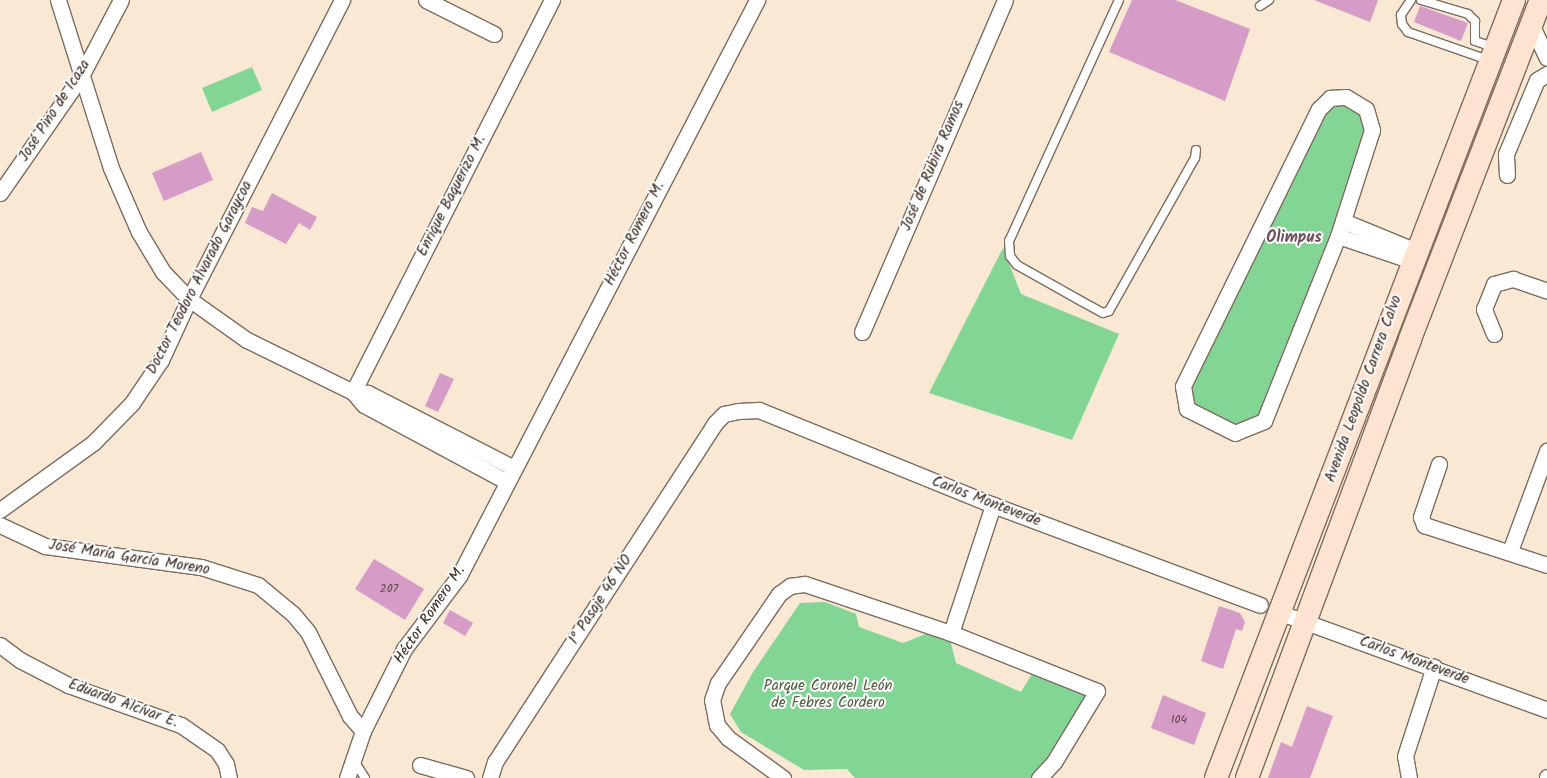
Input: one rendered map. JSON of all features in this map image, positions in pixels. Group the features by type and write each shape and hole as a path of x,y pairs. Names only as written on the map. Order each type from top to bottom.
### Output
{"main road":[{"name":"Avenida Leopoldo Carrera Calvo","path":"1216,778 1271,609 1414,256 1514,0"},
{"name":"Avenida Leopoldo Carrera Calvo","path":"1247,778 1535,9"}],"street":[{"path":"58,0 80,78 110,168 139,232 163,272 189,299 247,340 353,392 368,393 510,474"},
{"name":"José Pino de Icaza","path":"0,193 80,78 121,0"},
{"name":"Doctor Teodoro Alvarado Garaycoa","path":"0,510 93,443 132,403 161,360 189,299 342,0"},
{"path":"426,0 494,34"},
{"name":"Enrique Baquerizo M.","path":"353,392 552,0"},
{"name":"Héctor Romero M.","path":"347,778 363,732 404,649 459,576 510,474 757,0"},
{"name":"José de Rubira Ramos","path":"862,332 1005,0"},
{"path":"1535,9 1547,58"},
{"path":"1507,176 1506,154 1537,80 1547,74"},
{"path":"1346,97 1366,109 1372,130 1343,221 1264,421 1236,433 1187,409 1183,386 1319,109 1330,98 1346,97"},
{"path":"1343,221 1414,256"},
{"path":"1338,236 1414,256"},
{"path":"1494,334 1484,309 1494,284 1513,279 1547,291"},
{"name":"Carlos Monteverde","path":"715,423 724,414 758,410 993,505 1547,710"},
{"name":"1° Pasaje 46 NO","path":"490,778 496,762 715,423"},
{"path":"1510,551 1547,451"},
{"path":"1439,464 1421,517 1424,524 1510,551 1547,565"},
{"path":"951,633 993,505"},
{"name":"José María García Moreno","path":"0,525 45,546 201,567 258,585 293,614 308,632 350,716 363,732"},
{"path":"777,776 728,738 717,725 712,700 718,683 779,594 790,586 805,584 951,633 1097,691 1054,762 1038,778"},
{"name":"Eduardo Alcívar E.","path":"0,645 20,660 68,685 181,725 217,750 226,764 229,778"},
{"path":"1409,778 1405,756 1434,667"},
{"path":"420,765 466,778"}],"lane":[{"path":"1119,0 1008,241 1010,256 1017,265 1081,301 1104,313 1110,312 1195,158 1196,150"},
{"path":"1260,6 1269,0"},
{"path":"1411,0 1401,15 1402,24 1408,32 1493,54"},
{"path":"1422,0 1468,14 1475,21 1475,41 1493,54"},
{"path":"353,760 365,778"}],"green space":[{"path":"252,67 262,90 212,112 202,88"},
{"path":"1330,98 1366,109 1372,130 1264,421 1235,433 1187,409 1183,386"},
{"path":"1003,248 1021,294 1119,334 1072,440 929,393"},
{"name":"Parque Coronel León de Febres Cordero","path":"825,602 856,614 859,627 903,643 928,633 951,643 956,663 1021,692 1036,667 1097,691 1039,778 855,778 847,769 804,770 741,732 730,714 753,672 800,603"}],"building":[{"path":"1132,0 1175,0 1250,29 1225,101 1109,52"},
{"path":"1314,0 1378,0 1370,22"},
{"path":"1420,6 1468,23 1461,41 1414,22"},
{"path":"201,152 213,180 164,201 152,173"},
{"path":"272,193 317,217 310,230 299,223 286,244 245,223 252,207 263,211"},
{"path":"440,373 454,379 438,412 425,406"},
{"path":"374,559 424,589 405,620 355,589"},
{"path":"1219,606 1240,613 1245,622 1242,631 1236,629 1223,669 1201,661"},
{"path":"450,610 473,623 465,636 443,623"},
{"path":"1163,695 1206,713 1194,745 1151,728"},
{"path":"1307,706 1333,716 1310,778 1268,778 1281,742 1292,747"}],"district":[{"name":"Olimpus","path":"1294,238"}]}
